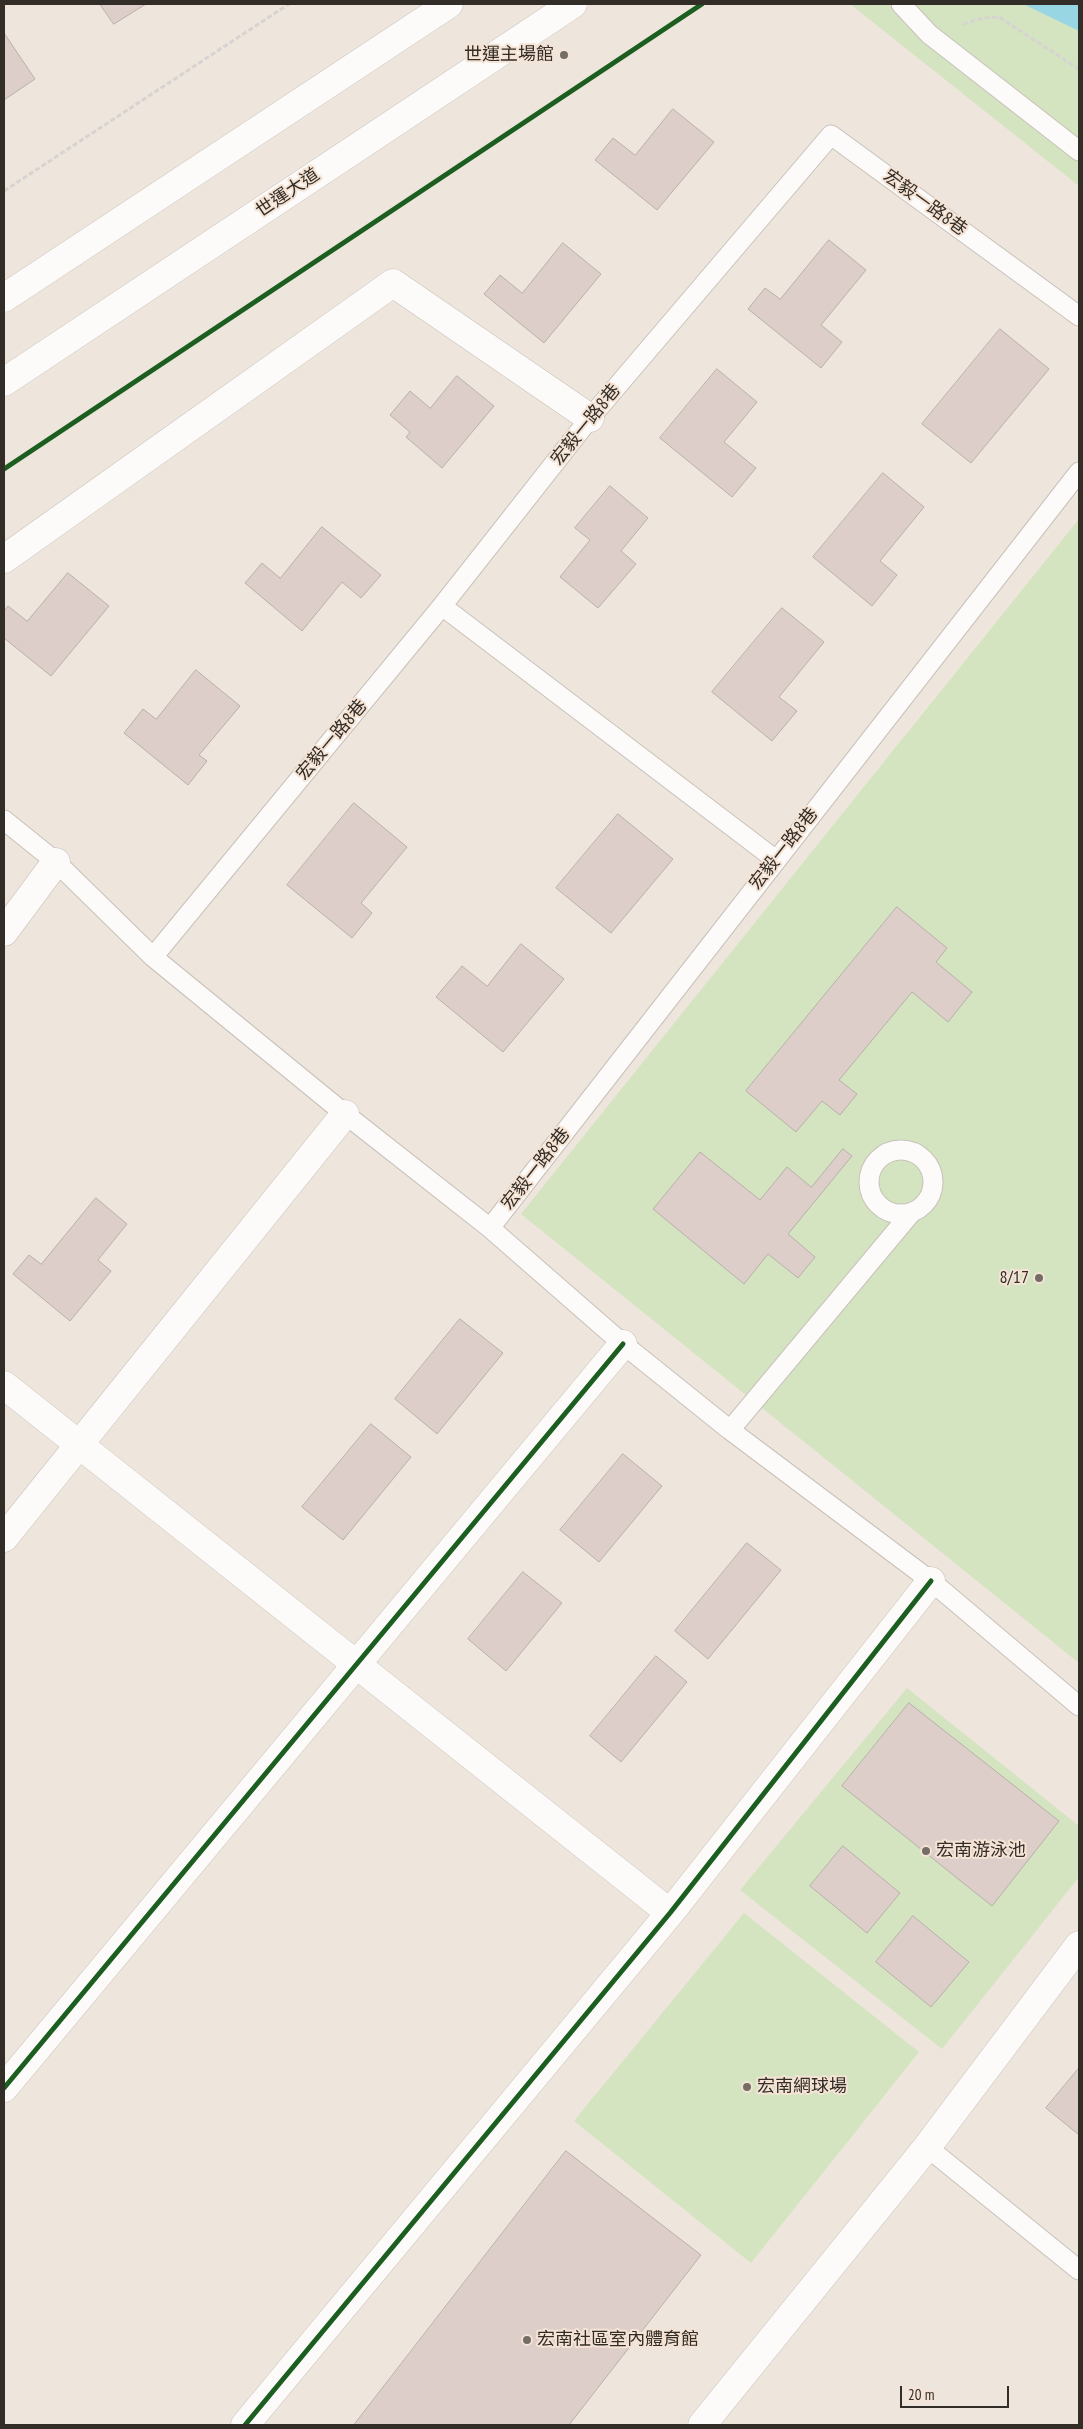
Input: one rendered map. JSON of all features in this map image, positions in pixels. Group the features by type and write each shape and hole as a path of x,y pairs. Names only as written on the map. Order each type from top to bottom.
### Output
{"street":[{"path":"4,298 449,4"},
{"name":"世運大道","path":"4,382 572,4"},
{"path":"4,559 394,284 590,418"},
{"path":"4,932 56,862"},
{"path":"4,1538 80,1446 345,1114"},
{"path":"4,2088 354,1664 623,1344"},
{"path":"4,1385 670,1913"},
{"path":"246,2425 670,1913 931,1581"},
{"path":"702,2425 927,2147 1079,1945"}],"lane":[{"path":"901,4 929,34 1079,151"},
{"name":"宏毅一路8巷","path":"153,957 442,606 590,418 831,136 1079,316"},
{"name":"宏毅一路8巷","path":"490,1228 1079,472"},
{"path":"442,606 776,860"},
{"path":"4,820 56,862 153,957 345,1114 490,1228 623,1344 730,1430 931,1581 1079,1706"},
{"path":"730,1430 912,1212"},
{"path":"927,2147 1079,2270"}],"path":[{"path":"4,191 289,4"},
{"path":"1000,17 1078,69"}],"green space":[{"path":"850,4 1079,4 1079,186"},
{"path":"1079,519 1079,1663 521,1214"},
{"name":"宏南游泳池","path":"907,1688 1079,1826 1079,1877 942,2049 740,1890"},
{"name":"宏南網球場","path":"744,1913 919,2052 751,2263 574,2121"}],"water":[{"path":"1023,4 1079,4 1079,31"}],"building":[{"path":"100,4 146,4 114,24"},
{"path":"4,33 35,79 4,100"},
{"path":"673,109 714,142 657,210 595,160 613,138 635,155"},
{"path":"829,240 866,270 821,325 842,342 821,368 748,309 765,288 780,299"},
{"path":"563,243 601,274 544,343 484,294 500,275 522,293"},
{"path":"1000,329 1049,369 971,463 922,424"},
{"path":"717,369 757,402 724,442 756,468 732,497 660,438"},
{"path":"457,376 494,406 442,468 406,437 410,432 390,415 410,391 430,408"},
{"path":"883,473 924,507 880,561 897,575 872,606 813,557"},
{"path":"610,486 648,518 621,551 636,564 598,608 560,577 590,540 575,528"},
{"path":"322,527 381,575 361,598 342,582 302,631 245,583 262,563 280,578"},
{"path":"68,573 109,606 51,676 4,638 4,611 8,606 27,621"},
{"path":"782,608 824,642 779,697 797,711 772,741 712,692"},
{"path":"196,670 240,706 199,755 207,761 188,785 124,733 143,709 156,719"},
{"path":"354,803 407,847 361,903 372,913 352,938 287,885"},
{"path":"618,814 673,859 611,933 556,888"},
{"path":"897,907 947,948 936,962 972,992 948,1022 912,992 839,1080 857,1094 840,1115 822,1101 796,1132 746,1091"},
{"path":"521,944 564,979 503,1052 436,997 462,966 487,986"},
{"path":"843,1149 852,1156 788,1234 815,1257 798,1278 768,1254 744,1284 653,1209 700,1152 760,1200 787,1167 811,1187"},
{"path":"96,1198 127,1224 98,1260 111,1271 70,1321 13,1274 29,1255 41,1264"},
{"path":"460,1319 503,1353 437,1434 395,1399"},
{"path":"371,1424 411,1457 343,1540 302,1507"},
{"path":"623,1454 662,1486 599,1562 560,1530"},
{"path":"747,1543 781,1570 708,1659 675,1631"},
{"path":"523,1572 562,1603 506,1671 468,1639"},
{"path":"656,1656 687,1682 621,1762 590,1736"},
{"path":"909,1703 1059,1821 992,1906 842,1786"},
{"path":"843,1846 900,1893 867,1933 810,1886"},
{"path":"913,1916 969,1962 931,2007 876,1962"},
{"path":"1079,2068 1079,2135 1046,2108"},
{"name":"宏南社區室內體育館","path":"566,2151 701,2255 569,2425 354,2425"}],"cycle path":[{"path":"4,469 702,4"},
{"path":"4,2088 623,1344"},
{"path":"245,2425 670,1913 931,1581"}],"place":[{"name":"世運主場館","path":"564,55"},
{"name":"8/17","path":"1039,1278"},
{"name":"宏南游泳池","path":"926,1851"},
{"name":"宏南網球場","path":"747,2087"},
{"name":"宏南社區室內體育館","path":"527,2340"}]}
